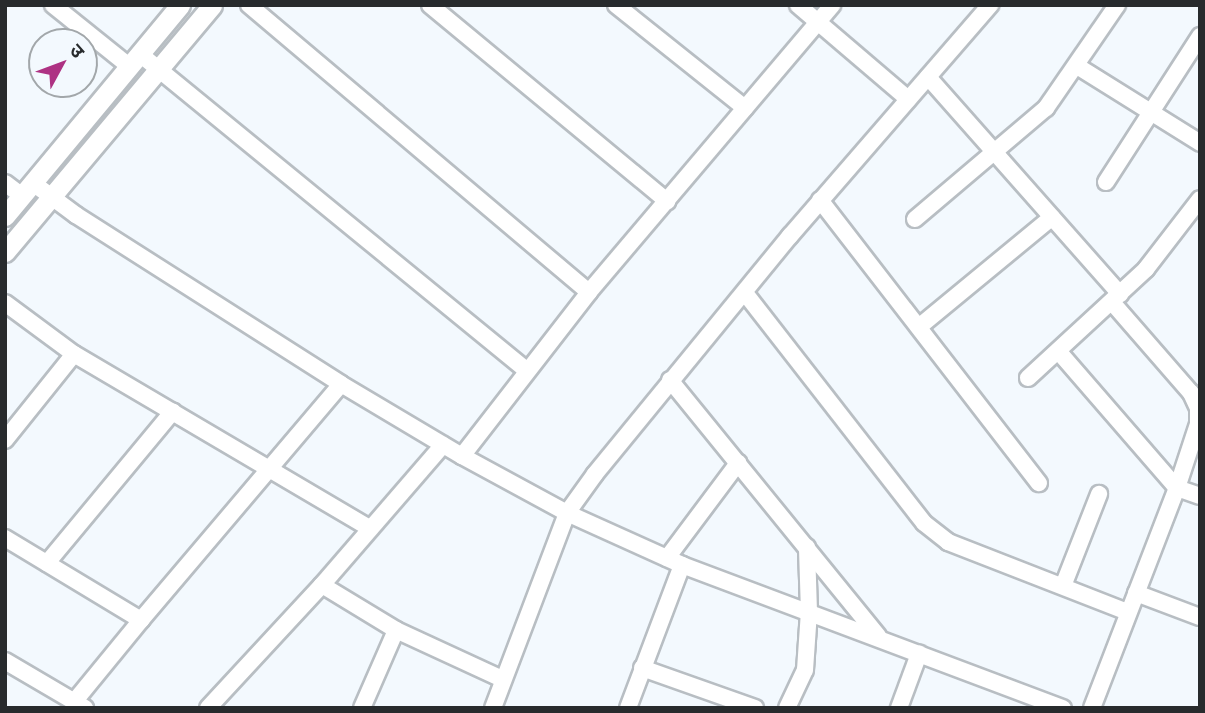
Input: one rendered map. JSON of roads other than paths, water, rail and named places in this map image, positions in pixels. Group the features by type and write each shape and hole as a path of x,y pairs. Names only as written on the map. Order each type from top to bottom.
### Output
{"street":[{"path":"53,5 134,60 158,70 526,370"},
{"path":"5,216 180,5"},
{"path":"5,252 212,5"},
{"path":"249,5 589,292"},
{"path":"430,5 667,201"},
{"path":"798,5 908,99"},
{"path":"462,456 589,292 832,5"},
{"path":"493,708 567,513 670,380 820,200 990,5"},
{"path":"915,219 1046,108 1117,5"},
{"path":"623,7 745,108"},
{"path":"1106,182 1200,36"},
{"path":"1077,66 1200,143"},
{"path":"928,77 1052,217 1191,393 1198,408 1198,424 1177,488 1093,708"},
{"path":"5,183 51,197 341,384 462,456 567,513 674,562 1063,708"},
{"path":"1028,378 1116,298 1169,243 1200,199"},
{"path":"820,200 1039,483"},
{"path":"920,326 1052,217"},
{"path":"745,293 924,523 948,542 1128,612"},
{"path":"5,303 74,354 369,528"},
{"path":"1059,352 1177,488 1200,496"},
{"path":"5,440 74,354"},
{"path":"670,380 879,638"},
{"path":"5,661 79,705 141,620 341,384"},
{"path":"47,563 173,411"},
{"path":"208,708 322,585 443,445"},
{"path":"628,708 674,562 738,463"},
{"path":"1063,586 1099,494"},
{"path":"5,538 141,620"},
{"path":"786,708 805,670 809,612 807,547"},
{"path":"322,585 396,630 502,679"},
{"path":"1136,593 1200,617"},
{"path":"362,708 396,630"},
{"path":"899,708 919,654"},
{"path":"642,668 755,708"}]}
